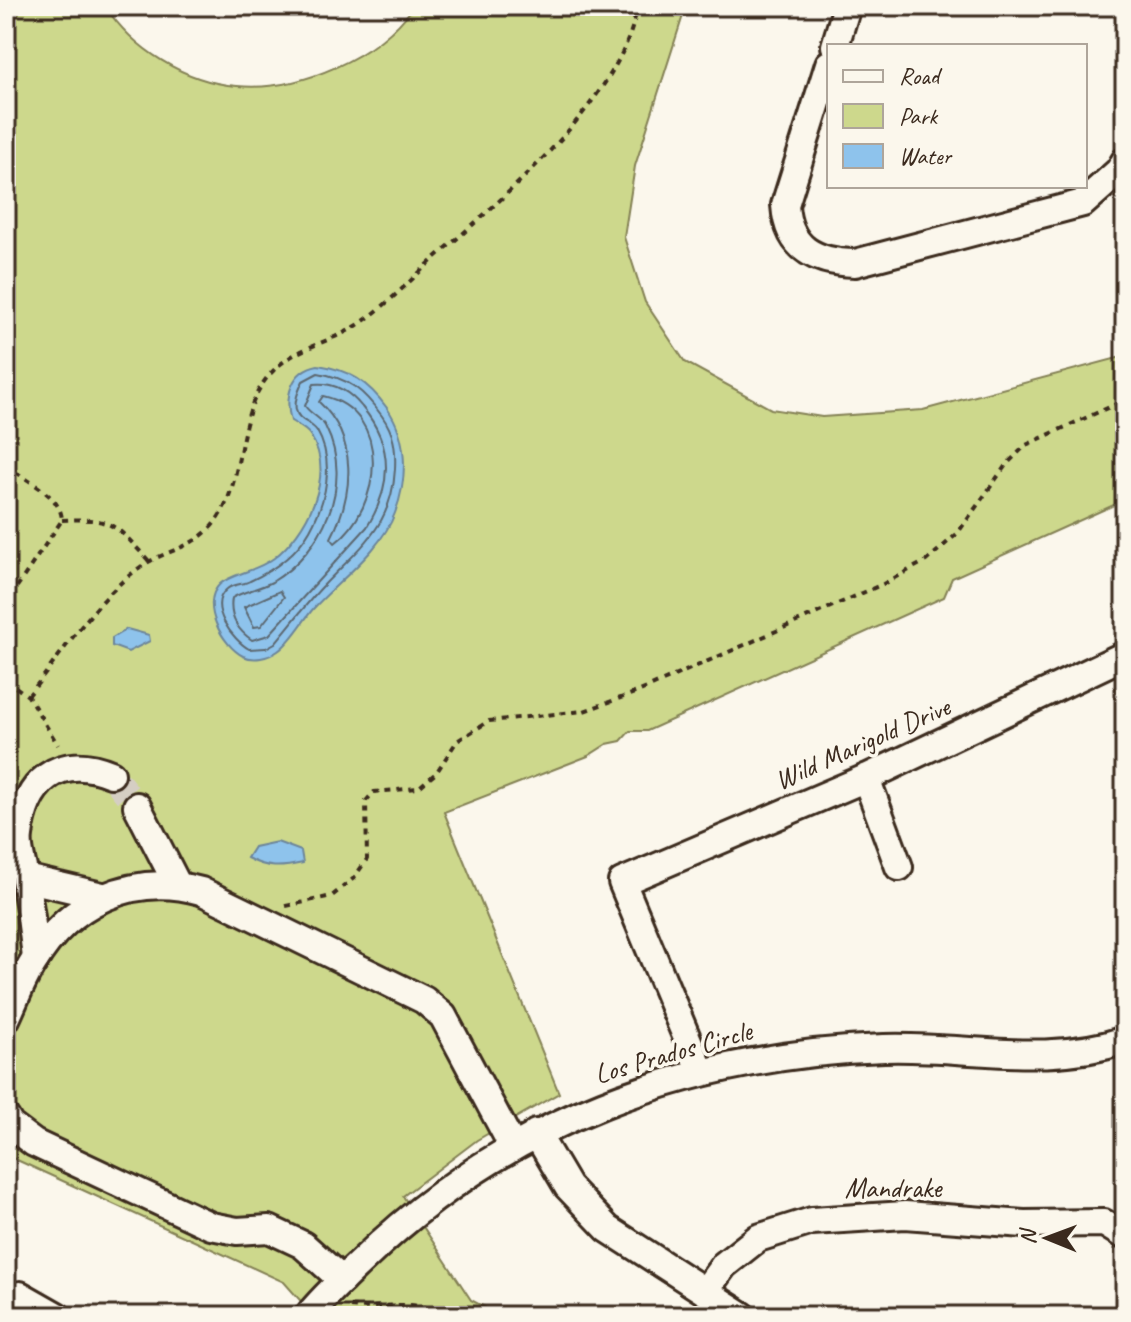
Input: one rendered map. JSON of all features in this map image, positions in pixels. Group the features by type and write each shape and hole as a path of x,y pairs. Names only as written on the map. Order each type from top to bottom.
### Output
{"street":[{"path":"836,44 847,6"},
{"path":"827,70 785,205 786,220 798,245 825,263 855,263 1083,203 1119,171 1125,161"},
{"name":"Wild Marigold Drive","path":"701,1072 622,882 866,778 1123,662"},
{"path":"36,958 18,839 24,810 35,788 51,773 68,765 93,766 111,774"},
{"path":"866,778 899,867"},
{"path":"137,806 177,884"},
{"path":"25,878 102,896"},
{"path":"6,1019 36,958 64,925 102,896 129,886 177,884 201,891 424,1000 443,1016 513,1147"},
{"name":"Los Prados Circle","path":"308,1316 337,1284 411,1215 442,1191 536,1133 637,1090 777,1055 886,1048 1057,1055 1125,1040"},
{"path":"6,1118 10,1125 34,1143 211,1226 237,1231 269,1229 303,1245 337,1284"},
{"path":"536,1133 568,1187 608,1229 743,1316"},
{"name":"Mandrake","path":"706,1290 724,1265 758,1238 812,1221 905,1215 1115,1229"},
{"path":"13,1305 57,1316"}],"path":[{"path":"28,696 113,593 141,567 190,543 211,528 225,507 257,389 275,368 303,349 354,327 522,181 598,92 621,56 635,23 637,6"},
{"path":"266,923 278,909 332,896 354,878 367,859 366,801 374,792 418,788 436,773 457,741 473,728 489,721 584,711 640,691 883,584 926,561 957,534 1006,465 1026,445 1125,400"},
{"path":"6,465 48,494 62,509 62,520 6,603"},
{"path":"62,520 95,518 117,526 150,563"},
{"path":"6,680 28,696 68,765"},
{"path":"337,1284 345,1307 367,1309 403,1304 432,1310 440,1316"}],"green space":[{"path":"6,6 105,6 130,36 162,61 198,78 237,86 261,86 311,77 359,55 380,41 414,6 686,6 635,166 624,237 645,302 685,362 771,409 822,417 923,410 1125,356 1125,500 952,578 944,597 647,731 630,731 621,741 607,744 588,756 444,812 559,1093 477,1140 403,1196 471,1300 501,1316 314,1316 284,1282 6,1155"}],"water":[{"path":"318,365 340,370 357,379 373,391 387,408 399,432 404,459 399,500 389,527 380,540 313,609 288,642 270,655 247,658 235,651 216,624 212,602 214,592 225,581 274,558 307,519 319,485 318,451 308,433 291,421 288,403 292,386 301,372"},
{"path":"127,629 149,635 150,641 128,652 112,646 112,638"},
{"path":"277,842 301,851 303,863 274,866 247,858 254,847"}],"tunnel":[{"path":"111,774 137,806"}]}
